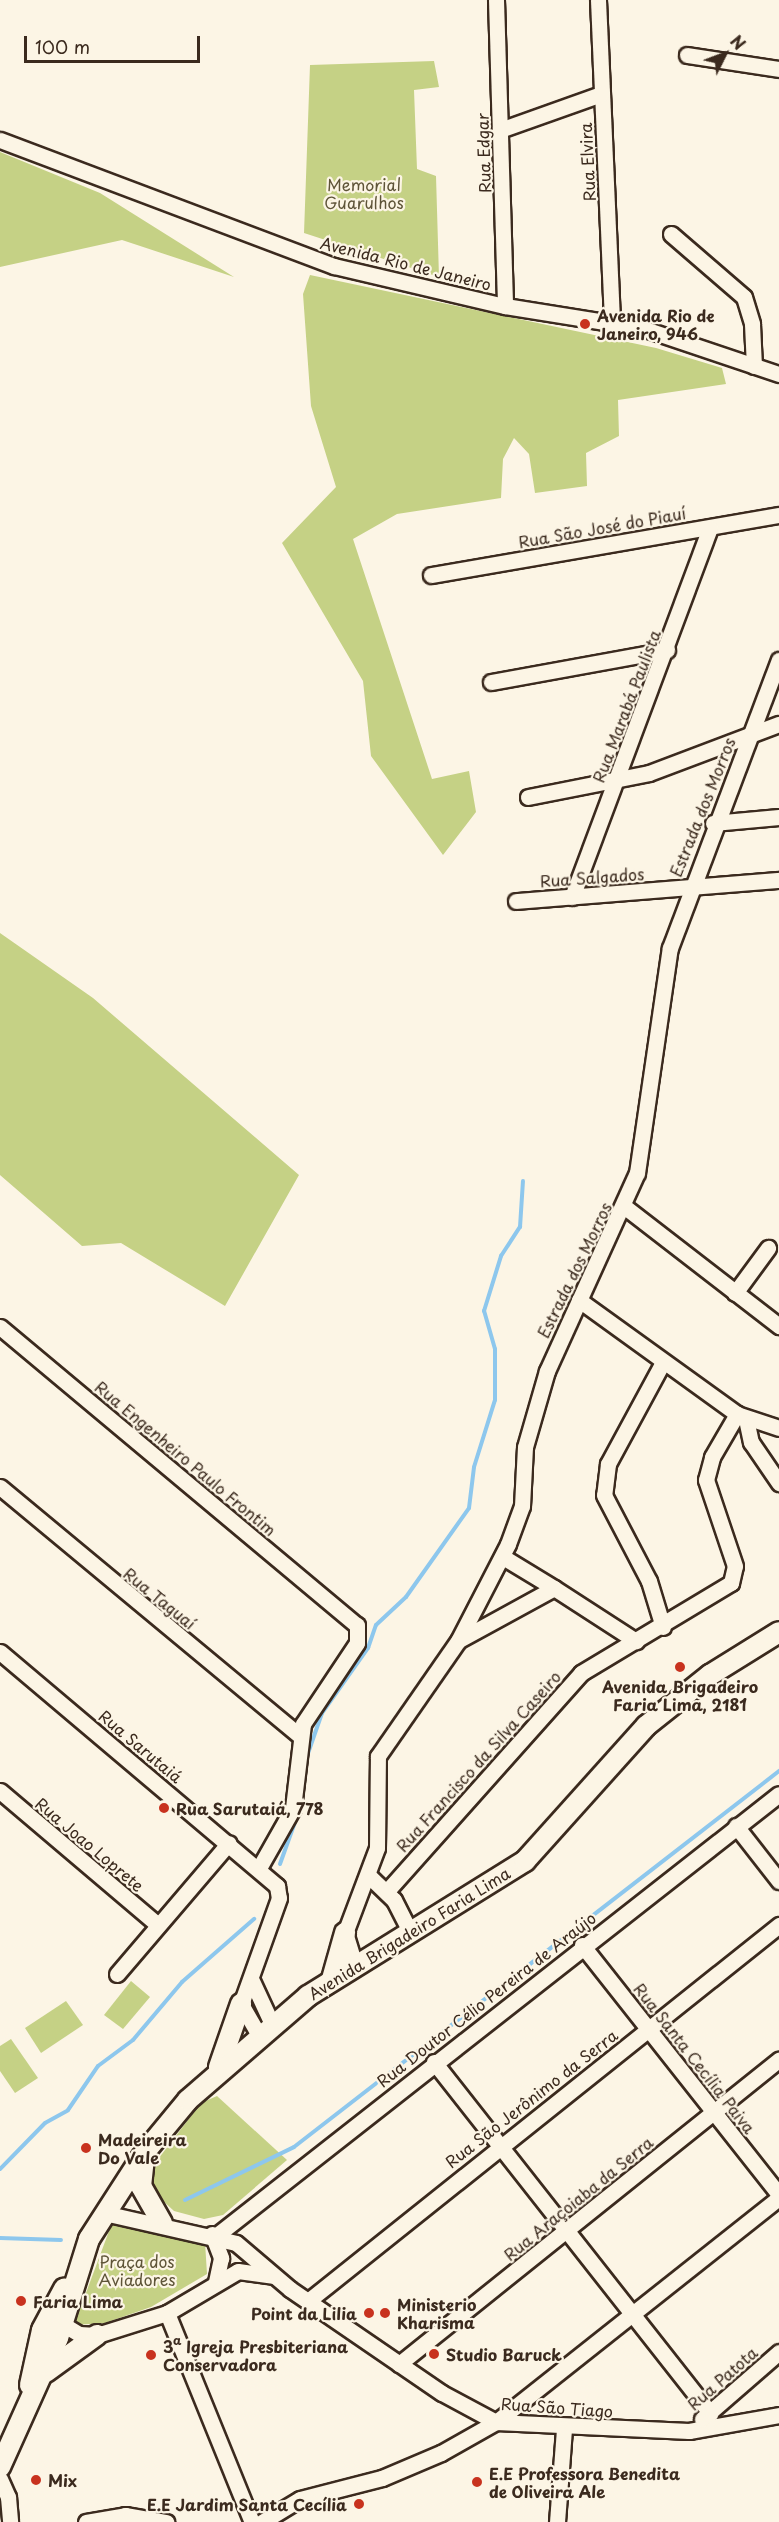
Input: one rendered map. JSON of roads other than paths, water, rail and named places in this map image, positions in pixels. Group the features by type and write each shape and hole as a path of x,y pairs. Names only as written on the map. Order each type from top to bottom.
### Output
{"main road":[{"name":"Avenida Brigadeiro Faria Lima","path":"27,2402 33,2363 56,2320 76,2270 104,2212 145,2152 218,2070 265,2029 332,1979 525,1861 646,1726 710,1675 779,1632"},
{"path":"332,1979 345,1934"},
{"path":"218,2070 242,2004"},
{"path":"145,2152 141,2186 162,2223"},
{"name":"Avenida Brigadeiro Faria Lima","path":"0,2468 27,2402 40,2378 56,2320"},
{"path":"40,2378 96,2335"}],"street":[{"name":"Rua Edgar","path":"496,0 505,306"},
{"name":"Rua Elvira","path":"598,0 612,321"},
{"path":"687,55 779,69"},
{"path":"500,130 601,94"},
{"name":"Avenida Rio de Janeiro","path":"0,140 334,266 505,306 612,321 779,374"},
{"path":"671,234 744,297 752,324 754,366"},
{"name":"Rua São José do Piauí","path":"431,575 779,515"},
{"name":"Rua Marabá Paulista","path":"572,897 667,650 710,528"},
{"path":"491,682 667,650"},
{"name":"Estrada dos Morros","path":"345,1934 368,1875 379,1834 376,1765 381,1747 458,1641 503,1557 522,1506 525,1447 547,1371 625,1207 642,1149 661,986 689,888 779,660"},
{"path":"528,797 617,781 779,724"},
{"path":"713,823 779,817"},
{"name":"Rua Salgados","path":"516,901 779,880"},
{"path":"625,1207 779,1326"},
{"path":"735,1293 768,1248"},
{"path":"579,1300 662,1364 741,1416 779,1428"},
{"name":"Rua Engenheiro Paulo Frontim","path":"0,1327 348,1617 359,1631 357,1643 299,1735"},
{"path":"662,1364 608,1464 604,1495 609,1514 649,1581 663,1627"},
{"path":"741,1416 748,1437 779,1483"},
{"name":"Rua Francisco da Silva Caseiro","path":"387,1891 553,1699 595,1663 721,1594 735,1574 706,1480 712,1457 741,1416"},
{"name":"Rua Taguaí","path":"0,1487 299,1735"},
{"path":"503,1557 636,1641"},
{"path":"458,1641 554,1588"},
{"name":"Rua Sarutaiá","path":"0,1652 259,1868 280,1894 252,1981"},
{"path":"259,1868 293,1808 299,1735"},
{"name":"Rua Joao Loprete","path":"0,1791 158,1924"},
{"name":"Rua Doutor Célio Pereira de Araújo","path":"214,2234 582,1945 779,1794"},
{"path":"736,1826 779,1881"},
{"path":"117,1974 229,1843"},
{"path":"368,1875 387,1891 411,1932"},
{"name":"Rua São Jerônimo da Serra","path":"308,2301 497,2146 779,1925"},
{"path":"345,1934 355,1965"},
{"name":"Rua Santa Cecília Paiva","path":"582,1945 779,2194"},
{"path":"252,1981 242,2004 265,2029"},
{"path":"252,1981 265,2029"},
{"name":"Rua Araçoiaba da Serra","path":"399,2364 779,2060"},
{"path":"434,2062 497,2146 710,2413"},
{"path":"262,2522 300,2499 382,2478 441,2453 496,2422 779,2198"},
{"name":"Rua São Tiago","path":"104,2212 214,2234 247,2250 273,2276 399,2364 496,2422 564,2428 689,2431 779,2415"},
{"path":"214,2234 221,2258 216,2282"},
{"path":"56,2320 96,2335 167,2313 216,2282 249,2270 273,2276"},
{"path":"167,2313 252,2522"},
{"name":"Rua Patota","path":"689,2431 779,2352"},
{"path":"557,2522 564,2428"},
{"path":"0,2479 10,2522"},
{"path":"86,2522 125,2515 166,2522"}],"waterway":[{"path":"306,1759 322,1713 368,1648 376,1625 406,1597 469,1508 474,1467 495,1400 495,1349 484,1311 501,1256 520,1227 523,1181"},
{"path":"185,2200 294,2147 779,1771"},
{"path":"280,1864 299,1811"},
{"path":"0,2169 45,2123 68,2110 98,2066 133,2040 182,1982 254,1919"},
{"path":"0,2238 61,2240"}],"place":[{"name":"Avenida Rio de Janeiro, 946","path":"585,324"},
{"name":"Avenida Brigadeiro Faria Lima, 2181","path":"680,1667"},
{"name":"Rua Sarutaiá, 778","path":"164,1808"},
{"name":"Madeireira Do Vale","path":"86,2148"},
{"name":"Faria Lima","path":"21,2301"},
{"name":"Point da Lilia","path":"369,2313"},
{"name":"Ministerio Kharisma","path":"385,2313"},
{"name":"Studio Baruck","path":"434,2354"},
{"name":"3ª Igreja Presbiteriana Conservadora","path":"151,2355"},
{"name":"Mix","path":"36,2480"},
{"name":"E.E Professora Benedita de Oliveira Ale","path":"477,2482"},
{"name":"E.E Jardim Santa Cecília","path":"359,2504"}],"park label":[{"name":"Memorial Guarulhos","path":"364,193"},
{"name":"Praça dos Aviadores","path":"137,2270"}]}
